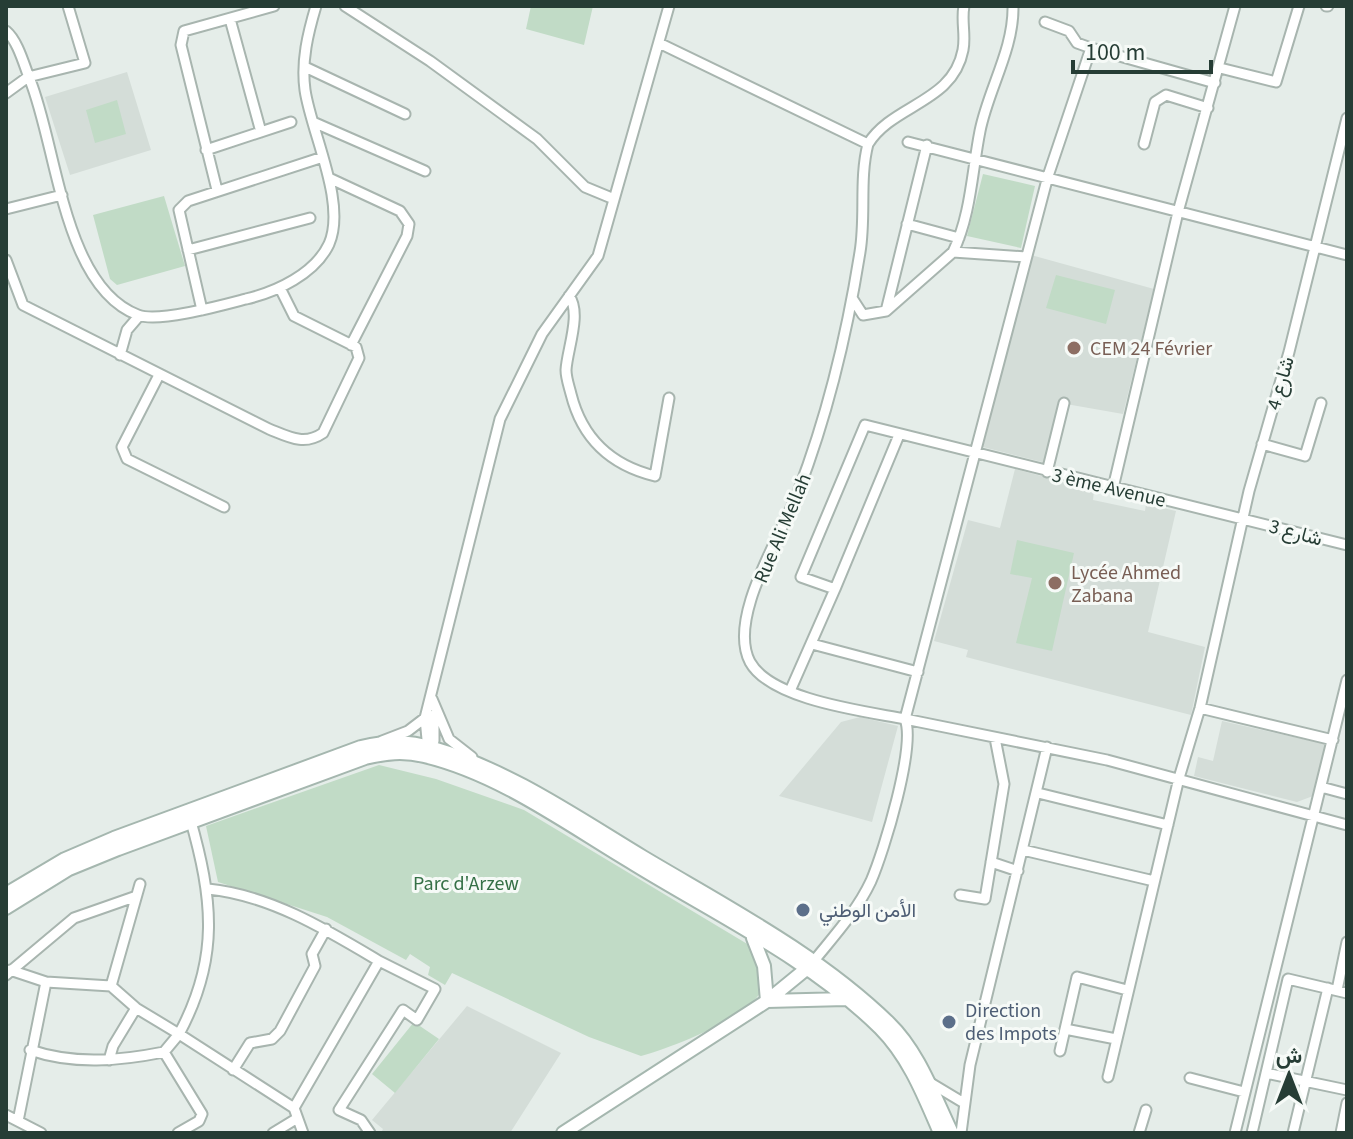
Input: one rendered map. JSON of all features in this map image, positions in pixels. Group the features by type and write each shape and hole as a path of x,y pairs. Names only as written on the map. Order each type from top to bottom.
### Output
{"main road":[{"path":"6,908 69,869 190,816 377,743 396,741 503,775 564,808 810,966 890,1024 927,1081 952,1133"},
{"path":"6,894 65,859 190,816 365,758 396,752 428,752 558,817 750,934 810,966 895,1046 917,1080 940,1133"},
{"path":"750,934 762,957 767,1001"},
{"path":"563,1133 767,1001 810,966"},
{"path":"767,1001 846,999"}],"street":[{"path":"6,93 28,77 85,63 68,6"},
{"path":"217,190 181,45 184,31 274,6"},
{"path":"6,31 43,111 74,243 104,291 139,316 202,310 273,293 311,267 330,243 333,198 305,88 306,38 316,6"},
{"path":"345,6 430,61 537,139 585,187 614,199"},
{"path":"428,752 425,718 500,419 542,334 598,256 669,6"},
{"path":"659,43 868,144 877,130 950,82 964,49 957,6"},
{"path":"961,19 964,6"},
{"path":"852,298 863,315 886,311 931,267 953,252 977,160 980,131 1009,38 1013,6"},
{"path":"1113,488 1178,212 1235,6"},
{"path":"1220,68 1276,82 1299,6"},
{"path":"230,19 261,132"},
{"path":"1045,22 1069,31 1077,43 1215,83"},
{"path":"810,966 845,924 871,880 895,802 911,733 905,719 1048,176 1091,48"},
{"path":"305,67 405,114"},
{"path":"1144,144 1155,102 1166,95 1208,108"},
{"name":"شارع 4","path":"1108,1077 1262,444 1316,248 1347,118"},
{"path":"206,150 291,122"},
{"path":"313,122 425,171"},
{"path":"908,142 1347,255"},
{"name":"Rue Ali Mellah","path":"868,144 861,248 839,363 814,451 785,526 763,569 742,634 750,661 764,681 846,707 1047,747 1179,778 1347,825"},
{"path":"886,311 927,145"},
{"path":"202,310 179,210 188,201 217,190 323,157"},
{"path":"329,178 400,211 409,224 407,236 351,345"},
{"path":"6,209 62,195"},
{"path":"188,250 310,218"},
{"path":"907,224 959,238"},
{"path":"953,252 1026,257"},
{"path":"6,260 23,305 296,441 313,440 323,433 359,358 356,347 294,316 280,288"},
{"path":"569,296 573,301 573,323 566,374 578,420 595,446 637,471 655,476 669,398"},
{"path":"120,355 127,330 139,316"},
{"path":"159,375 122,447 127,459 224,507"},
{"path":"1047,472 1064,403"},
{"path":"1262,444 1305,456 1321,403"},
{"name":"3 ème Avenue","path":"835,589 801,577 865,425 1245,519"},
{"path":"790,691 899,435"},
{"name":"شارع 3","path":"1245,519 1347,545"},
{"path":"812,644 918,672"},
{"path":"1235,1133 1347,680"},
{"path":"428,752 434,741 431,696"},
{"path":"431,696 449,739 503,775"},
{"path":"1200,708 1333,740"},
{"path":"377,743 408,731 425,718"},
{"path":"960,895 984,901 1004,784 995,738"},
{"path":"964,1133 964,1103 1047,747"},
{"path":"1321,787 1347,794"},
{"path":"1038,793 1168,825"},
{"path":"30,1050 56,1059 109,1060 164,1052 179,1034 196,1002 206,971 208,889 190,816"},
{"path":"1023,850 1154,881"},
{"path":"991,862 1018,871"},
{"path":"111,986 140,884"},
{"path":"208,889 237,892 326,929 379,961 435,989 417,1020 403,1010 339,1110 361,1120 370,1133"},
{"path":"8,973 74,918 134,897"},
{"path":"233,1070 250,1043 272,1039 280,1031 315,966 312,954 326,929"},
{"path":"1293,1133 1305,1082 1337,990 1347,942"},
{"path":"273,1133 295,1114 379,961"},
{"path":"8,973 46,982 111,986 136,1008 295,1114 303,1133"},
{"path":"1060,1051 1077,977 1127,990"},
{"path":"1252,1133 1288,979 1337,990"},
{"path":"18,1121 46,982"},
{"path":"109,1060 113,1046 136,1008"},
{"path":"1065,1029 1116,1039"},
{"path":"164,1052 202,1114 199,1121 178,1133"},
{"path":"1266,1073 1347,1090"},
{"path":"1190,1078 1244,1092"},
{"path":"927,1081 964,1103"},
{"path":"1341,1133 1347,1103"},
{"path":"1139,1133 1146,1110"},
{"path":"6,1115 41,1133"}],"shaded area":[{"path":"127,72 151,150 70,175 45,97"},
{"name":"CEM 24 Février","path":"1031,255 1154,289 1123,414 1066,404 1046,463 983,447"},
{"name":"Lycée Ahmed Zabana","path":"1015,469 1094,490 1093,500 1145,511 1146,504 1176,511 1148,632 1205,647 1191,715 966,657 968,650 934,641 968,520 1000,528"},
{"path":"860,717 898,726 872,822 779,796 841,722"},
{"path":"1222,721 1325,744 1313,796 1297,802 1194,776 1198,757 1213,761"},
{"path":"467,1006 561,1053 510,1133 381,1133 383,1129 372,1120"}],"green space":[{"path":"531,6 593,6 584,45 526,29"},
{"path":"117,100 126,134 95,143 86,110"},
{"path":"983,174 1035,186 1021,248 967,236"},
{"path":"164,196 185,266 117,285 110,279 93,215"},
{"path":"1056,275 1115,290 1106,324 1046,308"},
{"path":"1017,540 1074,553 1052,651 1016,643 1032,578 1010,574"},
{"name":"Parc d'Arzew","path":"379,765 436,779 524,810 749,945 763,974 763,985 758,996 746,1008 711,1029 641,1056 589,1037 452,973 445,985 428,975 430,967 410,954 406,960 327,917 218,882 206,826"},
{"path":"414,1022 439,1039 395,1093 372,1074"}],"place":[{"name":"CEM 24 Février","path":"1074,348"},
{"name":"Lycée Ahmed Zabana","path":"1055,583"},
{"name":"الأمن الوطني","path":"803,910"},
{"name":"Direction des Impots","path":"949,1022"}]}
